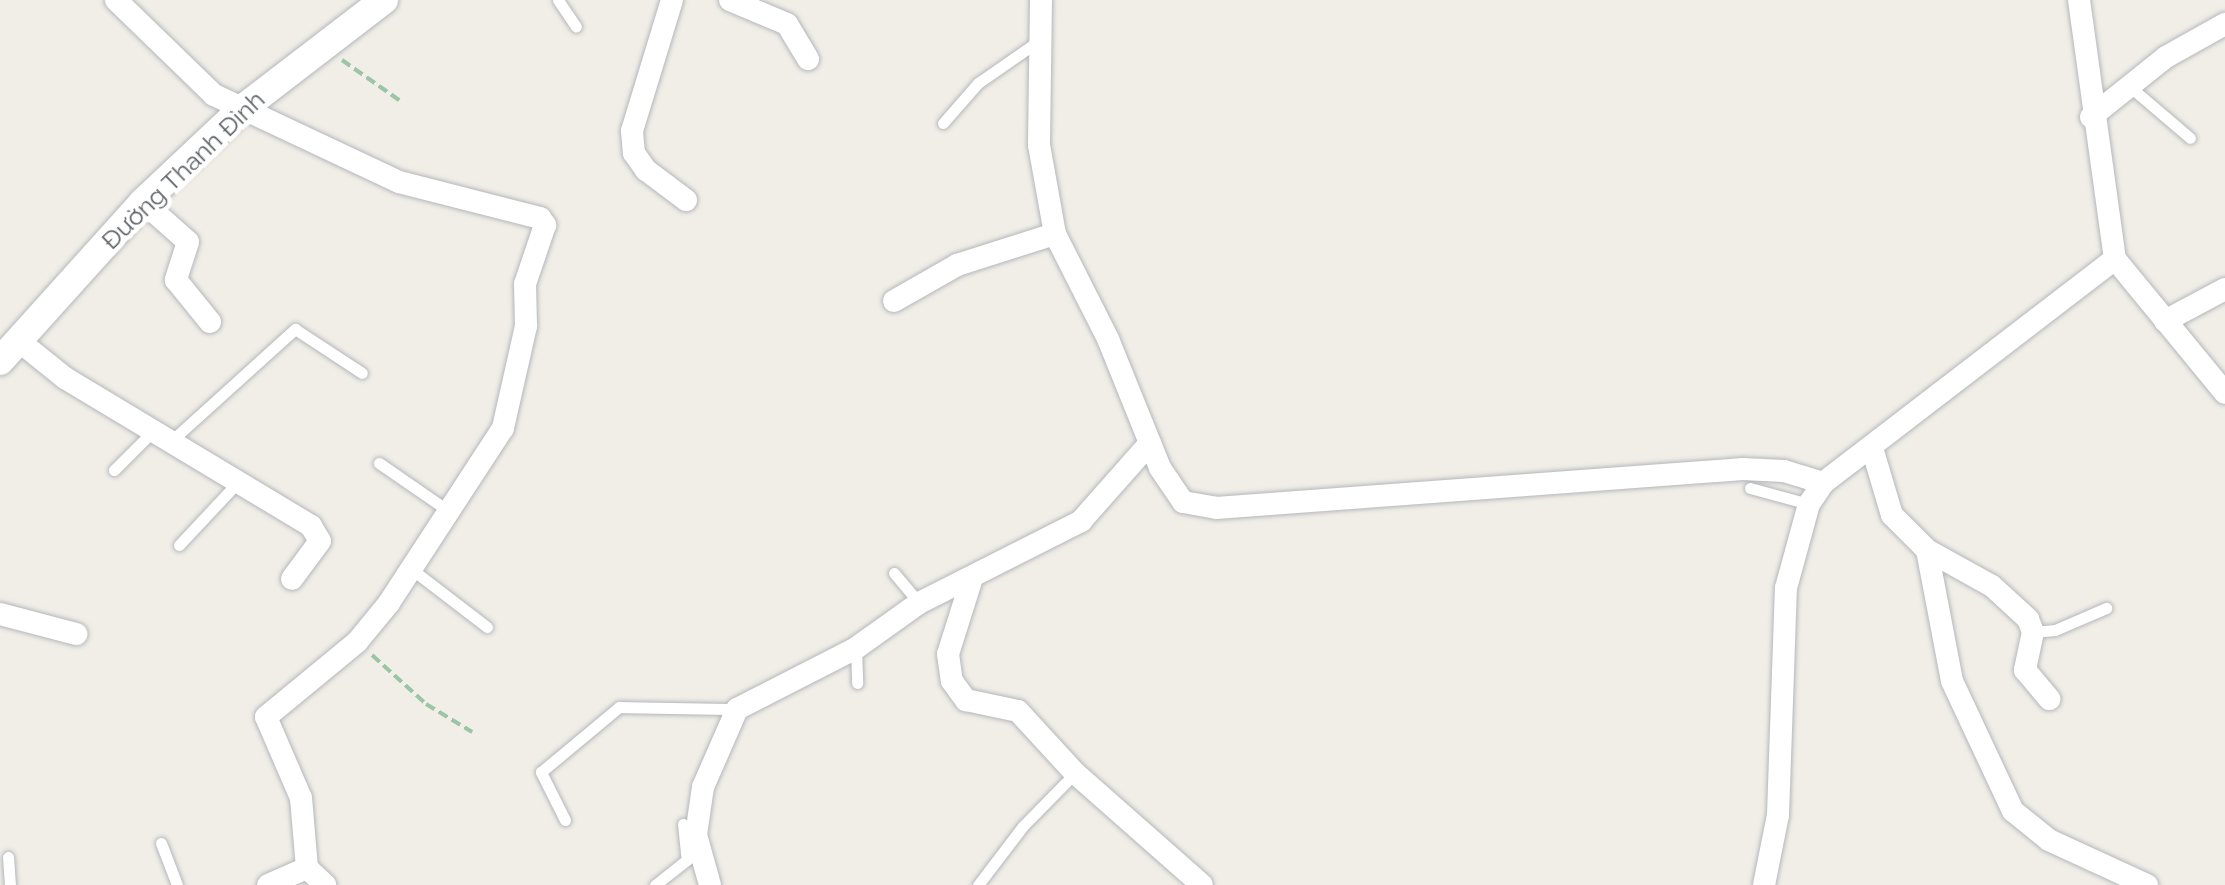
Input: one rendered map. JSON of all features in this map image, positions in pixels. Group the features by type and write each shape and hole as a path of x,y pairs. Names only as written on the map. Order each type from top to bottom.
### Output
{"street":[{"path":"116,0 214,95 399,182 543,220 525,284 526,326 512,404 414,570 357,642 266,716 301,798 307,868 324,885"},
{"name":"Đường Thanh Đình","path":"10,351 143,202 242,109 384,0"},
{"path":"672,0 632,131 634,153 646,170 686,200"},
{"path":"730,0 787,24 808,59"},
{"path":"1041,0 1036,42 1039,145 1055,234 1170,490 1199,508 1743,468 1784,470 1823,483"},
{"path":"2079,0 2090,117 2115,258 2225,393"},
{"path":"2090,117 2129,86 2224,27"},
{"path":"143,202 188,242 176,280 210,322"},
{"path":"894,301 957,265 1055,234"},
{"path":"1764,885 1778,815 1788,574 1809,504 1823,483 2115,258"},
{"path":"2165,321 2225,289"},
{"path":"10,351 238,482 318,534 314,553 292,578"},
{"path":"710,885 692,856 703,787 737,709 856,648 919,604 1080,521 1150,443"},
{"path":"1872,448 1892,515 1927,550 1992,586 2018,608 2033,632 2025,670 2049,699"},
{"path":"1927,550 1952,682 2013,811 2049,840 2147,885"},
{"path":"972,578 948,654 952,681 972,704 1018,711 1075,774 1202,885"},
{"path":"0,614 76,634"},
{"path":"268,885 307,868"}],"lane":[{"path":"558,0 576,28"},
{"path":"943,123 978,83 1036,42"},
{"path":"2129,86 2190,138"},
{"path":"114,470 161,437 294,329 362,373"},
{"path":"379,462 450,512"},
{"path":"179,546 238,482"},
{"path":"1750,488 1809,504"},
{"path":"414,570 488,627"},
{"path":"894,573 919,604"},
{"path":"2033,632 2055,630 2106,608"},
{"path":"856,648 857,682"},
{"path":"565,820 541,772 618,707 713,704 737,709"},
{"path":"978,885 1023,826 1075,774"},
{"path":"655,885 692,856 682,824"},
{"path":"161,843 177,885"},
{"path":"8,857 10,885"}],"path":[{"path":"322,44 399,100"},
{"path":"357,642 426,704 472,732"}]}
